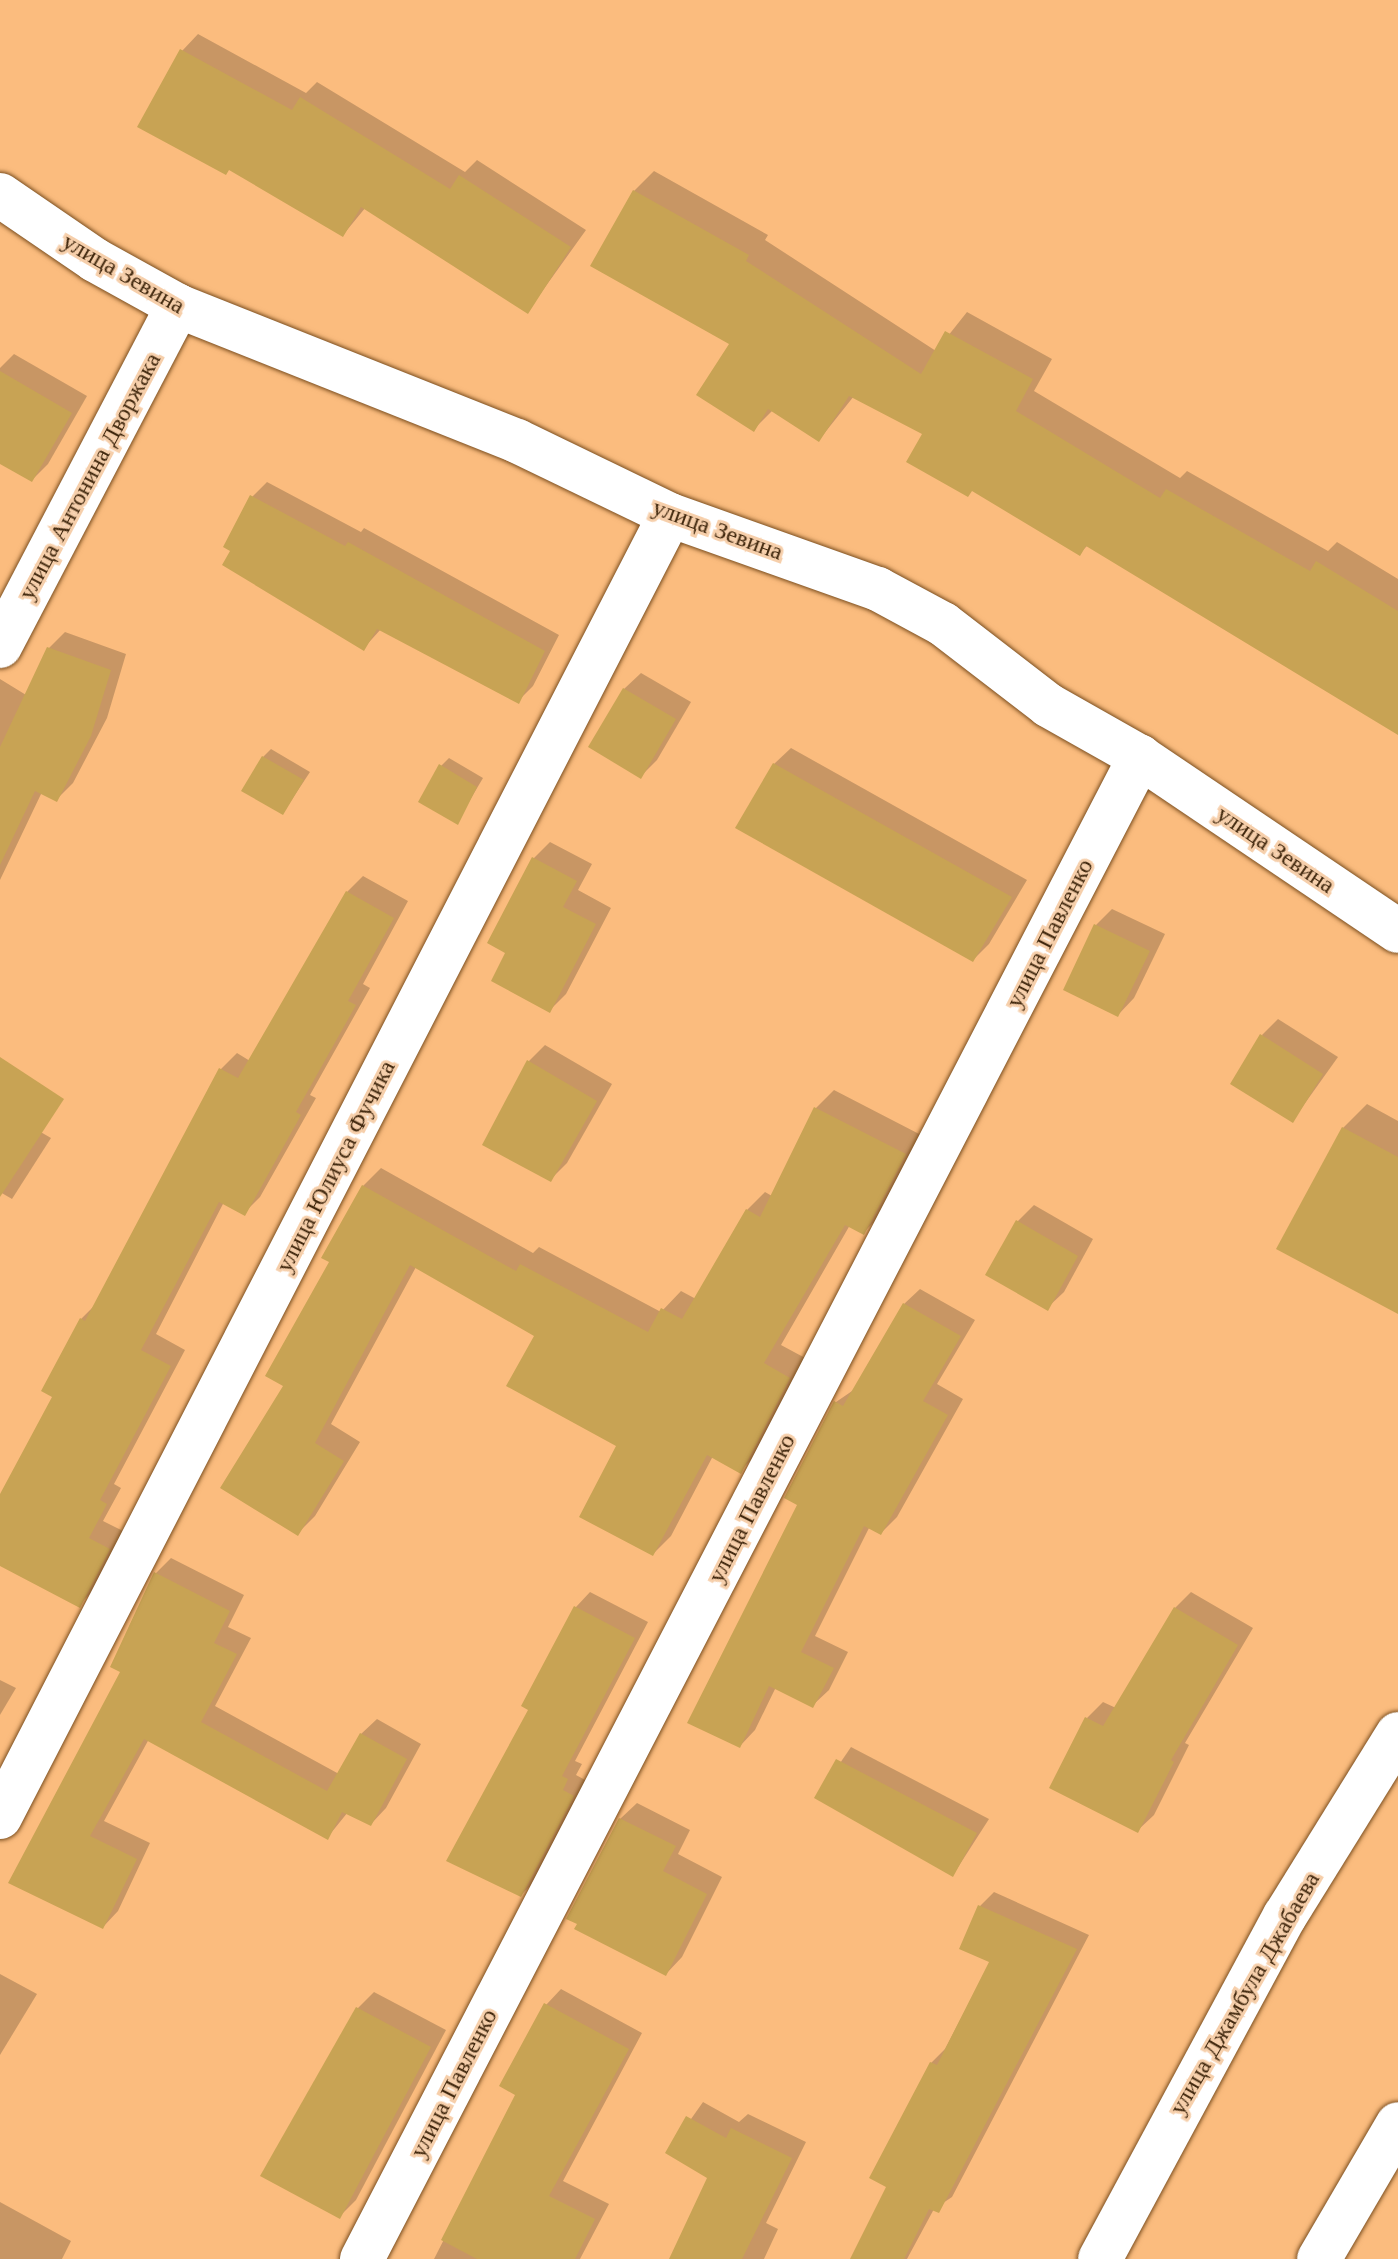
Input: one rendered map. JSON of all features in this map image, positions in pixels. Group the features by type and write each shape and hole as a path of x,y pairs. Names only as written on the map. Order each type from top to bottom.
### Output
{"street":[{"name":"улица Зевина","path":"0,195 95,260 178,306 517,441 670,515 878,589 943,624 1048,705 1140,757 1398,931"},
{"name":"улица Антонина Дворжака","path":"0,646 178,306"},
{"name":"улица Юлиуса Фучика","path":"0,1817 670,515"},
{"name":"улица Павленко","path":"362,2259 1140,757"},
{"name":"улица Джамбула Джабаева","path":"1100,2259 1285,1916 1398,1734"},
{"path":"1319,2259 1398,2124"}],"building":[{"path":"180,49 292,110 300,97 450,189 459,175 571,247 528,314 361,207 343,237 229,170 226,175 137,127"},
{"path":"633,190 749,255 746,261 921,374 945,331 1033,379 1016,411 1160,498 1166,489 1310,571 1316,561 1398,611 1398,735 1086,546 1080,556 972,491 968,497 906,462 922,434 849,396 819,442 768,409 754,432 696,395 729,344 590,266"},
{"path":"0,371 72,413 32,482 0,464"},
{"path":"250,495 345,546 348,542 545,651 519,704 377,629 364,651 222,565 230,551 223,547"},
{"path":"47,647 111,670 91,736 57,802 35,791 0,865 0,747"},
{"path":"623,688 676,719 641,779 588,747"},
{"path":"262,756 304,780 283,815 241,791"},
{"path":"773,763 1012,897 973,962 735,828"},
{"path":"439,764 477,787 458,825 418,802"},
{"path":"532,857 577,881 563,907 596,924 550,1013 491,981 505,953 487,943"},
{"path":"346,891 394,918 348,1001 356,1005 296,1112 301,1115 245,1216 219,1202 141,1350 171,1366 100,1500 107,1504 89,1538 110,1549 80,1608 0,1566 0,1494 52,1397 41,1391 80,1318 85,1321 219,1068 238,1078"},
{"path":"1094,924 1150,951 1118,1017 1063,990"},
{"path":"1260,1034 1323,1074 1293,1123 1230,1084"},
{"path":"0,1057 64,1099 0,1197"},
{"path":"527,1060 597,1101 551,1182 482,1145"},
{"path":"814,1107 906,1154 864,1235 845,1225 764,1363 790,1378 741,1474 707,1455 653,1556 579,1517 616,1446 506,1386 534,1336 410,1265 315,1443 344,1461 298,1536 220,1488 283,1386 265,1376 329,1262 321,1258 362,1185 516,1271 520,1264 648,1332 661,1308 682,1319 746,1209 760,1217"},
{"path":"1342,1127 1398,1157 1398,1314 1276,1249"},
{"path":"1016,1220 1078,1256 1048,1311 985,1275"},
{"path":"903,1303 961,1336 923,1401 948,1415 881,1535 864,1526 801,1652 834,1668 813,1708 769,1686 740,1748 687,1723 797,1505 784,1498 834,1401 843,1406"},
{"path":"154,1572 230,1611 214,1643 237,1654 201,1722 327,1791 360,1733 407,1759 371,1826 342,1812 328,1840 144,1739 90,1836 137,1859 103,1929 8,1883 120,1672 110,1667"},
{"path":"574,1606 635,1638 562,1776 568,1779 563,1790 574,1796 521,1897 446,1861 528,1710 521,1706"},
{"path":"1174,1607 1238,1645 1171,1760 1174,1762 1138,1833 1049,1788 1085,1717 1103,1726"},
{"path":"836,1759 977,1833 953,1877 814,1798"},
{"path":"619,1818 676,1846 663,1871 707,1894 666,1976 574,1929 577,1924 566,1919"},
{"path":"978,1905 1077,1949 939,2213 929,2209 904,2259 850,2259 886,2187 869,2178 930,2062 937,2065 989,1962 959,1949"},
{"path":"544,2003 629,2049 549,2196 595,2219 575,2259 477,2259 441,2240 515,2095 499,2086"},
{"path":"356,2007 431,2047 340,2219 260,2176"},
{"path":"686,2116 726,2138 731,2128 792,2158 742,2259 669,2259 707,2178 665,2153"}]}
